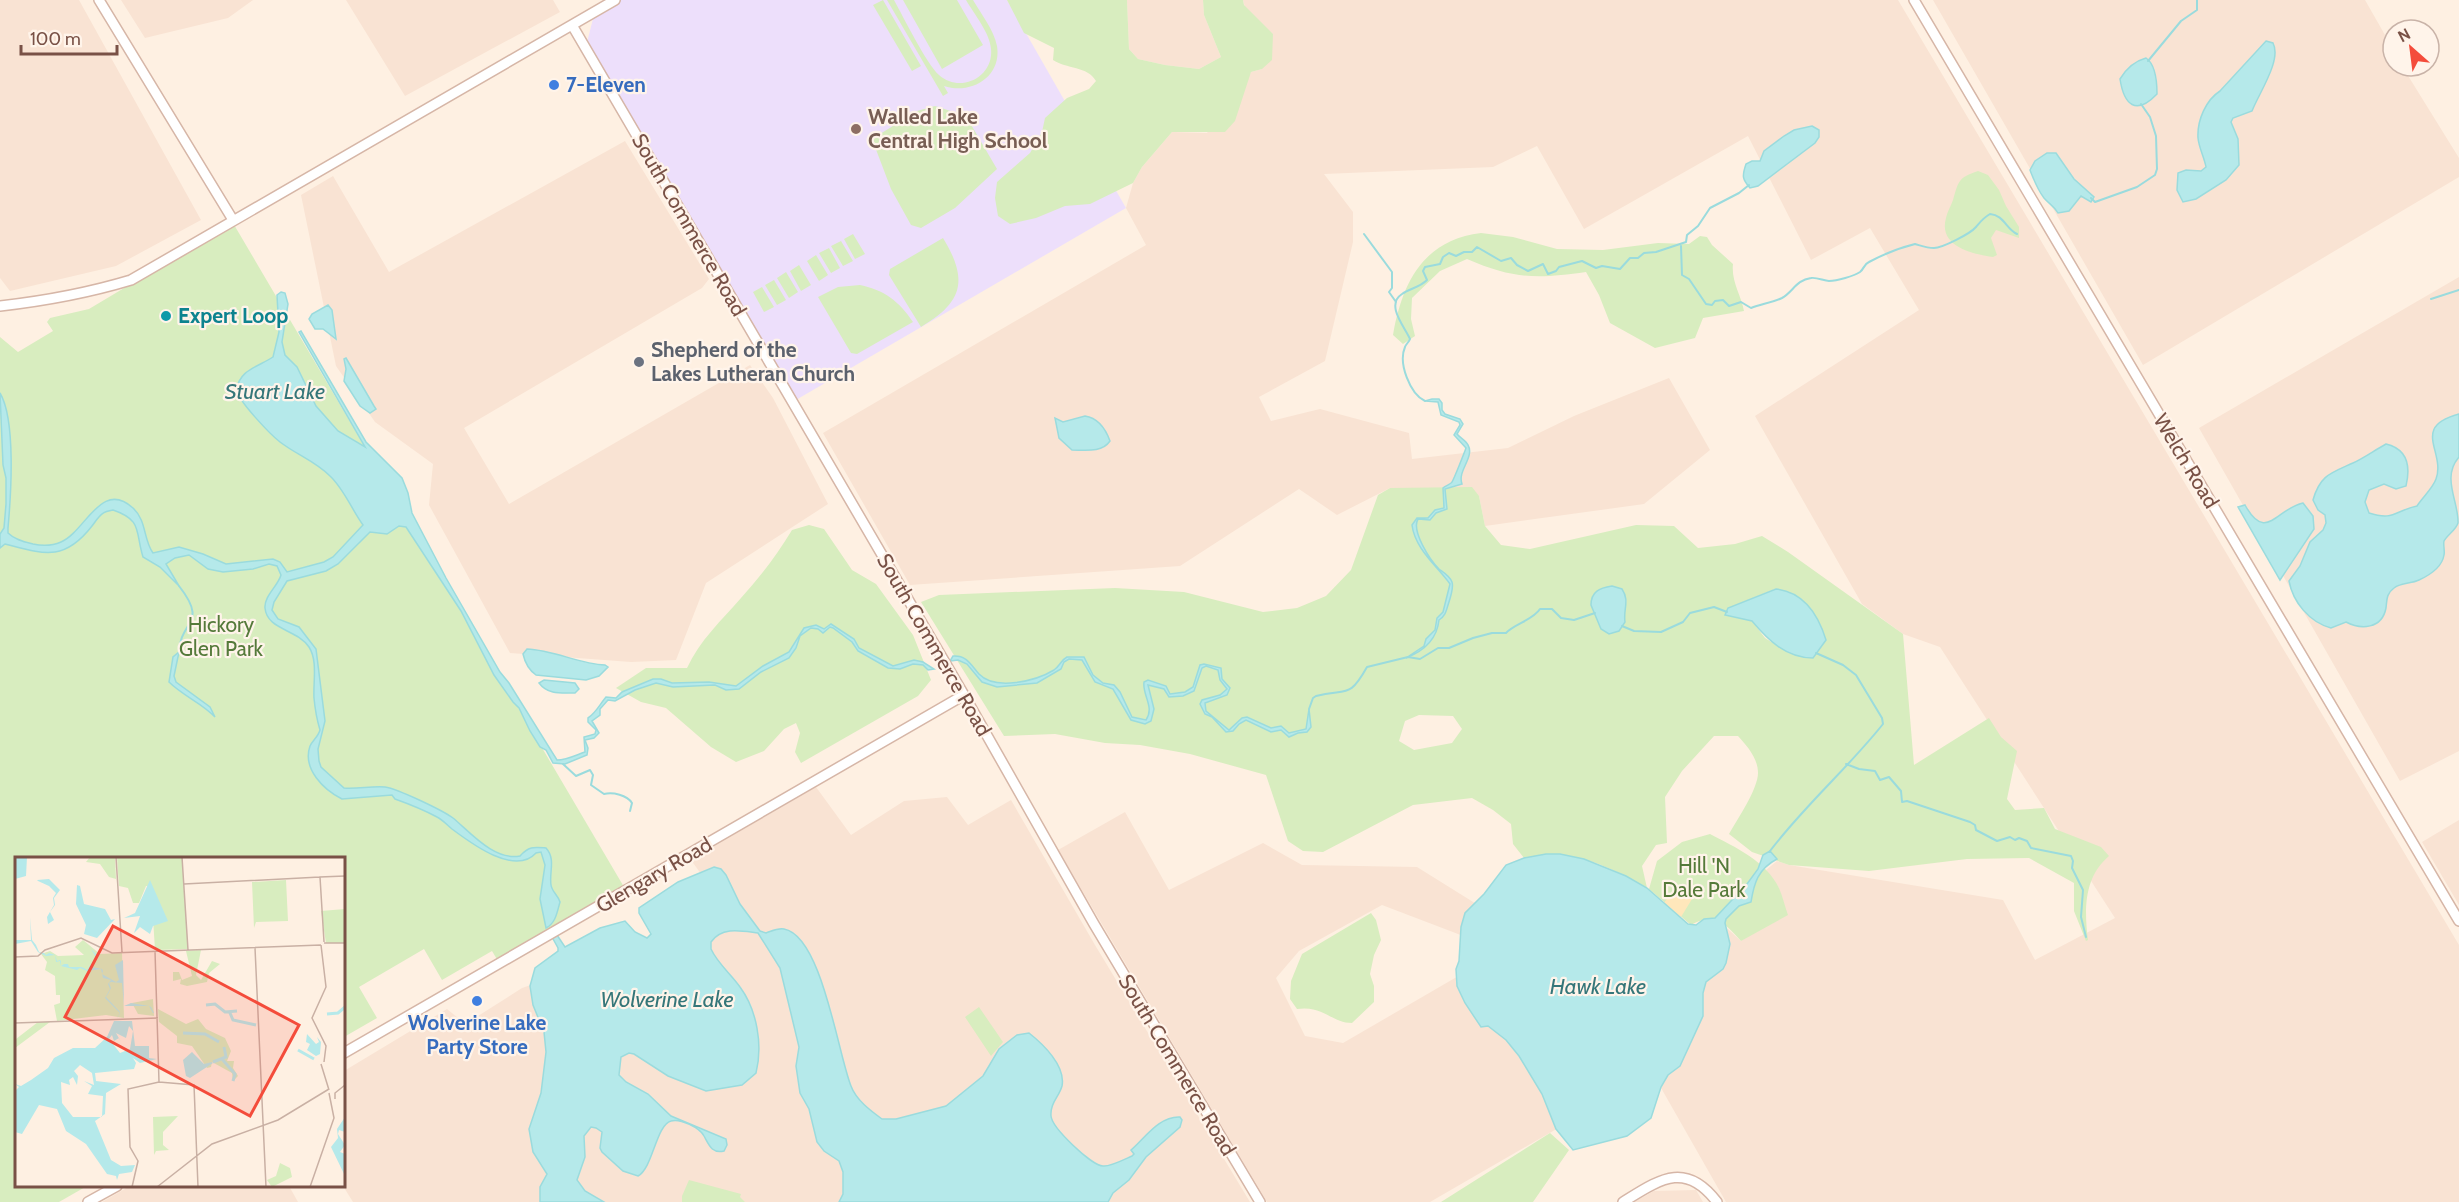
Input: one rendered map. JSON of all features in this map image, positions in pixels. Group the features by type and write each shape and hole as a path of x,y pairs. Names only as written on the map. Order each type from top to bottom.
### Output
{"street":[{"path":"99,0 233,220"},
{"path":"0,306 35,302 131,280 615,0"},
{"name":"Welch Road","path":"1914,0 2459,921"},
{"name":"South Commerce Road","path":"572,25 964,695 1094,924 1260,1202"},
{"name":"Glengary Road","path":"345,1052 964,695"},
{"path":"1623,1202 1661,1180 1680,1176 1698,1182 1717,1202"},
{"path":"88,1202 114,1187"}],"shaded area":[{"path":"0,0 79,0 201,220 116,266 10,291 0,278"},
{"path":"121,0 253,0 228,18 145,38"},
{"path":"346,0 553,0 560,12 405,96"},
{"name":"Walled Lake Central High School","path":"615,0 1007,0 1126,208 789,404 585,50 595,11"},
{"path":"1127,0 1203,0 1204,15 1221,57 1199,69 1138,59 1129,49"},
{"path":"1243,0 1898,0 2459,945 2459,1202 1726,1202 1636,1044 1719,921 1741,941 1779,888 1766,870 1777,861 1789,865 2003,900 2035,960 2115,918 1940,647 1903,634 1862,604 1755,416 1919,310 1870,228 1811,260 1748,136 1584,229 1537,146 1493,167 1324,174 1353,212 1353,242 1325,361 1259,397 1271,421 1320,409 1409,433 1412,459 1508,448 1574,416 1669,378 1710,450 1644,504 1485,526 1479,496 1390,488 1337,515 1299,489 1180,566 910,585 823,433 1146,245 1126,208 1133,183 1142,167 1172,132 1207,133 1251,72 1262,69"},
{"path":"1933,0 2365,0 2381,28 2381,78 2409,78 2459,158 2459,177 2143,365"},
{"path":"625,141 709,279 702,288 464,428 509,504 750,365 773,398 828,504 706,583 676,660 631,662 510,653 429,505 433,464 375,422 336,366 301,195 333,176 389,272"},
{"path":"2459,277 2459,751 2400,781 2199,428"},
{"path":"816,787 851,835 904,801 947,797 968,825 1011,800 1095,945 1250,1202 353,1202 344,1187 345,1070 447,1009 463,1022 478,1016 522,988 732,917 691,860"},
{"path":"1125,812 1169,890 1263,843 1302,865 1417,867 1494,915 1479,942 1382,905 1299,951 1276,978 1305,1036 1343,1043 1467,971 1522,1056 1560,1127 1430,1202 1267,1202 1058,850"},
{"path":"2459,820 2459,905 2422,842"},
{"path":"128,1187 290,1187 298,1202 102,1202"},
{"path":"1696,1190 1703,1202 1634,1202 1654,1191"}],"green space":[{"path":"883,0 921,66 912,71 873,5"},
{"path":"887,0 894,0 922,51 939,75 956,83 965,83 974,80 987,68 991,49 988,37 966,0 973,0 990,28 997,46 995,67 990,75 964,88 944,86 948,93 943,96"},
{"path":"903,0 957,0 983,45 942,69"},
{"path":"1007,0 1127,0 1129,49 1138,59 1199,69 1221,57 1204,15 1203,0 1243,0 1244,5 1273,34 1272,60 1262,69 1251,72 1235,121 1225,132 1172,132 1142,167 1133,183 1090,204 1065,206 1036,218 1010,224 998,216 995,198 997,182 1030,153 1042,132 1045,118 1067,98 1089,89 1096,81 1082,70 1053,60 1054,48 1024,33"},
{"path":"935,106 966,116 997,169 955,208 921,228 911,225 891,189 872,139 917,111"},
{"path":"1978,171 1988,175 1999,190 2019,227 2019,238 1996,230 1991,238 1997,255 1993,257 1976,254 1959,247 1952,242 1945,228 1958,184 1966,176"},
{"name":"Hickory Glen Park","path":"233,223 624,887 498,961 492,951 442,980 424,949 359,987 377,1018 345,1036 345,857 15,857 15,1187 85,1187 59,1202 0,1202 0,337 18,352 53,331 47,322 50,318 89,309"},
{"path":"1481,233 1513,237 1557,249 1603,250 1658,243 1689,244 1700,236 1707,237 1712,245 1733,264 1735,282 1744,311 1703,318 1695,338 1655,348 1610,323 1599,295 1586,272 1553,276 1525,276 1483,266 1467,259 1440,271 1412,298 1411,319 1415,336 1403,344 1393,335 1402,298 1419,267 1444,245 1461,237"},
{"path":"853,234 865,254 855,259 844,239"},
{"path":"943,238 956,266 957,288 946,308 921,327 889,275 890,269"},
{"path":"841,241 853,261 843,266 831,246"},
{"path":"829,248 840,268 831,273 819,253"},
{"path":"816,255 828,275 819,281 807,261"},
{"path":"799,265 811,285 801,291 790,271"},
{"path":"786,272 798,292 789,298 777,278"},
{"path":"774,280 786,300 777,305 765,285"},
{"path":"860,285 890,298 913,322 857,354 851,353 818,297 838,287"},
{"path":"762,287 774,307 764,312 753,292"},
{"path":"1472,487 1479,496 1485,526 1501,545 1530,549 1636,525 1674,526 1698,548 1735,544 1762,536 1788,552 1903,634 1914,765 1989,718 2001,737 2017,751 2007,799 2015,810 2044,808 2055,829 2101,847 2109,856 2101,864 2090,884 2086,905 2088,940 2086,941 2074,911 2074,883 2029,858 1967,859 1869,871 1789,865 1752,852 1729,834 1751,796 1758,773 1754,757 1738,736 1714,736 1682,771 1665,797 1667,843 1656,845 1642,866 1647,888 1602,866 1574,857 1524,858 1513,844 1511,824 1472,798 1413,805 1323,852 1303,851 1288,841 1266,775 1190,754 1140,745 1105,743 1055,734 1004,736 921,602 939,595 1115,588 1184,592 1263,612 1297,608 1326,596 1351,570 1378,495 1390,488","holes":["1605,587 1621,588 1626,601 1622,612 1601,629 1591,605 1595,593","1775,589 1785,591 1809,606 1819,622 1825,641 1813,658 1781,648 1765,638 1752,621 1728,608","1419,715 1453,716 1462,729 1452,743 1414,750 1399,741 1405,721"]},
{"path":"809,525 824,529 852,570 876,584 913,635 931,680 918,696 801,763 795,752 800,733 796,723 784,729 764,751 736,762 711,747 666,708 641,702 616,688 646,668 687,668 705,640 762,574 792,530"},
{"name":"Hill 'N Dale Park","path":"1710,834 1749,856 1766,870 1779,888 1788,915 1741,941 1725,925 1714,919 1691,925 1649,889 1657,861 1682,842"},
{"path":"1371,913 1376,920 1381,940 1374,955 1370,974 1374,986 1374,1002 1352,1023 1314,1010 1297,1009 1290,999 1291,981 1302,954"},
{"path":"979,1007 1003,1042 991,1056 965,1017"},
{"path":"1550,1133 1569,1150 1533,1202 1441,1202"},
{"path":"689,1180 741,1194 740,1197 745,1202 682,1202 682,1196"}],"sand":[{"path":"1675,888 1692,899 1681,917 1664,903"}],"water":[{"path":"2266,41 2273,43 2275,50 2268,77 2252,111 2233,118 2231,122 2238,139 2239,165 2226,180 2196,199 2183,202 2177,190 2178,173 2186,170 2201,171 2206,167 2198,138 2203,111"},
{"path":"2146,58 2153,69 2157,94 2150,101 2137,106 2128,101 2120,79 2131,66"},
{"path":"1812,126 1819,130 1819,137 1815,143 1758,186 1750,188 1744,177 1746,164 1760,161 1764,151 1794,130"},
{"path":"2047,153 2056,153 2074,179 2094,197 2091,202 2081,196 2069,211 2058,213 2044,198 2030,170 2035,161"},
{"name":"Stuart Lake","path":"281,292 285,293 288,304 282,342 285,355 297,367 316,406 338,431 365,447 299,332 301,331 366,442 402,478 412,513 446,578 500,672 557,760 585,752 584,737 595,734 596,730 588,722 588,718 606,697 616,698 622,692 653,679 672,683 709,682 736,686 763,666 789,652 804,628 816,625 824,629 831,624 854,639 859,648 893,666 914,660 923,662 934,669 928,670 923,665 913,664 900,669 888,668 858,651 852,642 833,628 830,627 823,633 811,628 800,636 789,658 761,672 739,689 726,690 715,685 673,687 656,683 635,690 615,701 608,700 600,709 600,715 592,721 599,733 594,738 585,740 588,748 587,755 565,764 553,763 546,750 540,747 530,731 519,708 494,675 461,611 406,527 399,526 387,534 370,532 338,564 326,571 287,581 274,602 272,610 278,619 299,627 316,649 325,721 318,749 321,767 344,788 385,787 430,805 453,818 483,844 501,854 520,856 532,848 546,848 551,857 552,887 560,902 554,920 546,928 540,899 545,865 541,852 517,861 505,859 482,849 439,818 395,799 392,795 342,799 316,778 308,755 310,746 320,730 314,702 312,653 304,641 271,621 265,608 267,599 281,575 277,566 269,564 253,569 223,572 208,569 189,555 175,558 166,564 179,586 160,567 143,557 134,523 123,514 113,510 102,514 82,538 62,550 42,552 5,544 0,548 0,534 4,528 6,478 3,465 0,393 5,405 10,439 11,478 8,533 17,539 40,545 61,542 70,536 94,510 112,500 122,501 137,513 153,553 179,547 226,564 273,559 280,562 287,572 324,562 333,557 363,525 335,481 318,466 286,447 262,425 238,395 237,390 238,383 245,373 273,357 279,332 277,295"},
{"path":"328,305 332,310 336,339 323,329 315,329 309,319 312,314"},
{"path":"346,358 376,409 370,413 360,406 344,381 346,369 344,359"},
{"path":"1439,399 1445,414 1460,419 1463,424 1457,434 1467,443 1470,450 1462,474 1462,484 1445,489 1447,509 1436,513 1430,520 1418,519 1417,531 1422,545 1435,565 1450,578 1452,587 1446,612 1439,620 1436,633 1424,648 1406,658 1424,646 1426,639 1435,630 1437,618 1443,612 1450,584 1427,557 1417,542 1412,525 1417,518 1428,518 1435,510 1444,508 1443,488 1452,482 1466,448 1454,435 1460,425 1459,422 1441,415 1438,402 1425,401"},
{"path":"2459,414 2459,457 2451,473 2458,523 2444,541 2441,563 2423,578 2391,590 2387,597 2384,615 2376,624 2364,627 2346,622 2331,628 2309,616 2298,604 2289,581 2300,566 2310,542 2323,530 2326,523 2325,515 2318,510 2313,500 2319,485 2327,476 2386,444 2399,450 2406,459 2408,471 2406,486 2396,489 2384,484 2369,490 2365,502 2369,513 2389,516 2417,506 2436,479 2438,469 2433,433 2436,426 2444,419"},
{"path":"1085,416 1101,425 1110,441 1098,449 1072,450 1059,438 1055,418 1063,422"},
{"path":"2303,503 2313,516 2314,529 2280,580 2238,507 2245,505 2252,516 2259,522 2265,523"},
{"path":"1612,586 1622,589 1624,593 1625,622 1619,631 1609,634 1601,629 1591,605 1592,597 1597,591"},
{"path":"1776,589 1786,591 1802,600 1819,621 1826,640 1813,658 1794,655 1778,647 1752,621 1725,615 1728,608"},
{"path":"527,649 608,667 599,676 586,680 536,675 529,669 525,660 523,654"},
{"path":"179,652 174,676 176,682 210,707 215,717 169,682 173,657"},
{"path":"953,656 965,659 986,679 1005,683 1037,678 1056,668 1067,657 1084,657 1093,675 1103,683 1114,685 1120,692 1132,717 1146,720 1149,706 1144,682 1148,680 1166,686 1170,694 1185,692 1193,687 1200,665 1204,664 1221,668 1222,679 1230,688 1227,695 1205,703 1206,711 1229,730 1242,718 1247,717 1271,728 1281,726 1289,733 1306,729 1309,709 1311,727 1307,732 1289,737 1281,730 1271,732 1246,720 1233,731 1226,732 1212,717 1205,714 1200,704 1202,700 1220,695 1227,689 1220,680 1218,670 1206,666 1202,668 1194,691 1183,696 1169,697 1164,689 1148,685 1154,709 1151,721 1145,724 1131,720 1113,689 1095,682 1082,660 1069,659 1064,662 1061,669 1037,683 997,687 982,682 967,664 958,660 950,661"},
{"path":"544,680 575,683 579,689 575,693 546,690 539,683"},
{"name":"Hawk Lake","path":"1770,851 1777,859 1761,872 1751,902 1739,906 1726,919 1730,944 1726,963 1723,969 1706,982 1703,993 1703,1016 1680,1066 1668,1075 1661,1087 1651,1118 1627,1136 1573,1150 1556,1129 1542,1094 1519,1056 1506,1040 1488,1026 1481,1027 1457,986 1456,969 1465,913 1484,894 1506,865 1524,858 1560,854 1584,859 1626,876 1647,888 1688,924 1696,925 1704,919 1715,918 1747,884 1758,869 1763,855"},
{"name":"Wolverine Lake","path":"714,867 721,869 726,875 740,904 760,931 766,933 784,929 797,936 809,952 827,998 853,1091 869,1109 882,1119 896,1119 946,1106 983,1076 999,1049 1017,1035 1029,1033 1047,1049 1057,1063 1062,1078 1062,1086 1052,1107 1053,1122 1065,1137 1090,1160 1103,1166 1114,1164 1132,1156 1134,1154 1131,1150 1165,1120 1180,1117 1182,1120 1180,1127 1146,1157 1129,1180 1113,1193 1108,1202 839,1202 843,1194 843,1172 839,1161 824,1151 817,1142 809,1109 800,1093 796,1066 799,1047 780,968 758,933 733,931 716,937 711,942 711,949 740,987 751,1006 757,1028 759,1051 756,1073 742,1085 706,1091 668,1076 629,1053 621,1057 619,1075 626,1082 648,1094 671,1116 726,1139 727,1145 724,1151 714,1150 702,1133 694,1127 684,1122 671,1121 662,1130 647,1165 638,1176 623,1171 602,1152 600,1148 602,1132 591,1127 584,1136 585,1157 577,1180 585,1191 604,1202 540,1202 540,1187 547,1174 533,1152 529,1129 541,1093 546,1052 544,1032 533,1005 530,986 535,968 558,951 552,937 557,935 565,947 600,928 625,921 635,932 647,938 651,934 639,913 639,908 678,882"}],"waterway":[{"path":"2148,61 2181,21 2197,10 2197,0"},
{"path":"2091,198 2095,202 2137,187 2155,175 2157,169 2156,136 2150,117 2141,104"},
{"path":"1425,401 1410,385 1404,369 1403,354 1410,339 1398,316 1395,304 1402,294 1427,280 1423,271 1425,267 1440,264 1443,257 1449,253 1456,256 1464,252 1472,252 1477,247 1501,261 1511,258 1517,265 1528,271 1543,264 1548,274 1559,267 1582,261 1596,268 1602,266 1620,269 1630,258 1638,258 1644,253 1656,252 1686,242 1687,235 1698,226 1710,208 1739,193 1749,185"},
{"path":"1681,246 1682,275 1689,279 1706,304 1712,305 1715,301 1723,300 1729,306 1741,302 1751,308 1782,298 1806,279 1832,281 1854,275 1860,272 1867,263 1903,247 1915,244 1931,248 1943,246 1968,233 1990,214 2002,219 2017,234"},
{"path":"1364,234 1392,272 1392,288 1389,292 1396,302"},
{"path":"2431,299 2459,290"},
{"path":"179,586 188,598 192,615 179,652"},
{"path":"1622,626 1634,631 1661,632 1683,622 1690,613 1714,607 1727,612"},
{"path":"1309,709 1316,696 1351,688 1367,667 1408,657 1420,659 1438,648 1449,648 1492,633 1506,633 1540,609 1552,609 1561,618 1574,620 1595,613"},
{"path":"1770,851 1883,724 1882,718 1856,675 1843,665 1816,653"},
{"path":"563,764 576,776 590,770 593,775 591,785 604,794 615,794 627,798 632,803 630,811"},
{"path":"1846,764 1859,769 1875,771 1880,780 1889,777 1901,791 1902,802 1907,801 1970,822 1975,825 1976,830 1997,841 2010,837 2015,840 2019,838 2027,841 2031,848 2071,856 2072,868 2083,890 2081,917 2086,937"}],"place":[{"name":"7-Eleven","path":"554,85"},
{"name":"Walled Lake Central High School","path":"856,129"},
{"name":"Expert Loop","path":"166,316"},
{"name":"Shepherd of the Lakes Lutheran Church","path":"639,362"},
{"name":"Wolverine Lake Party Store","path":"477,1001"}]}
